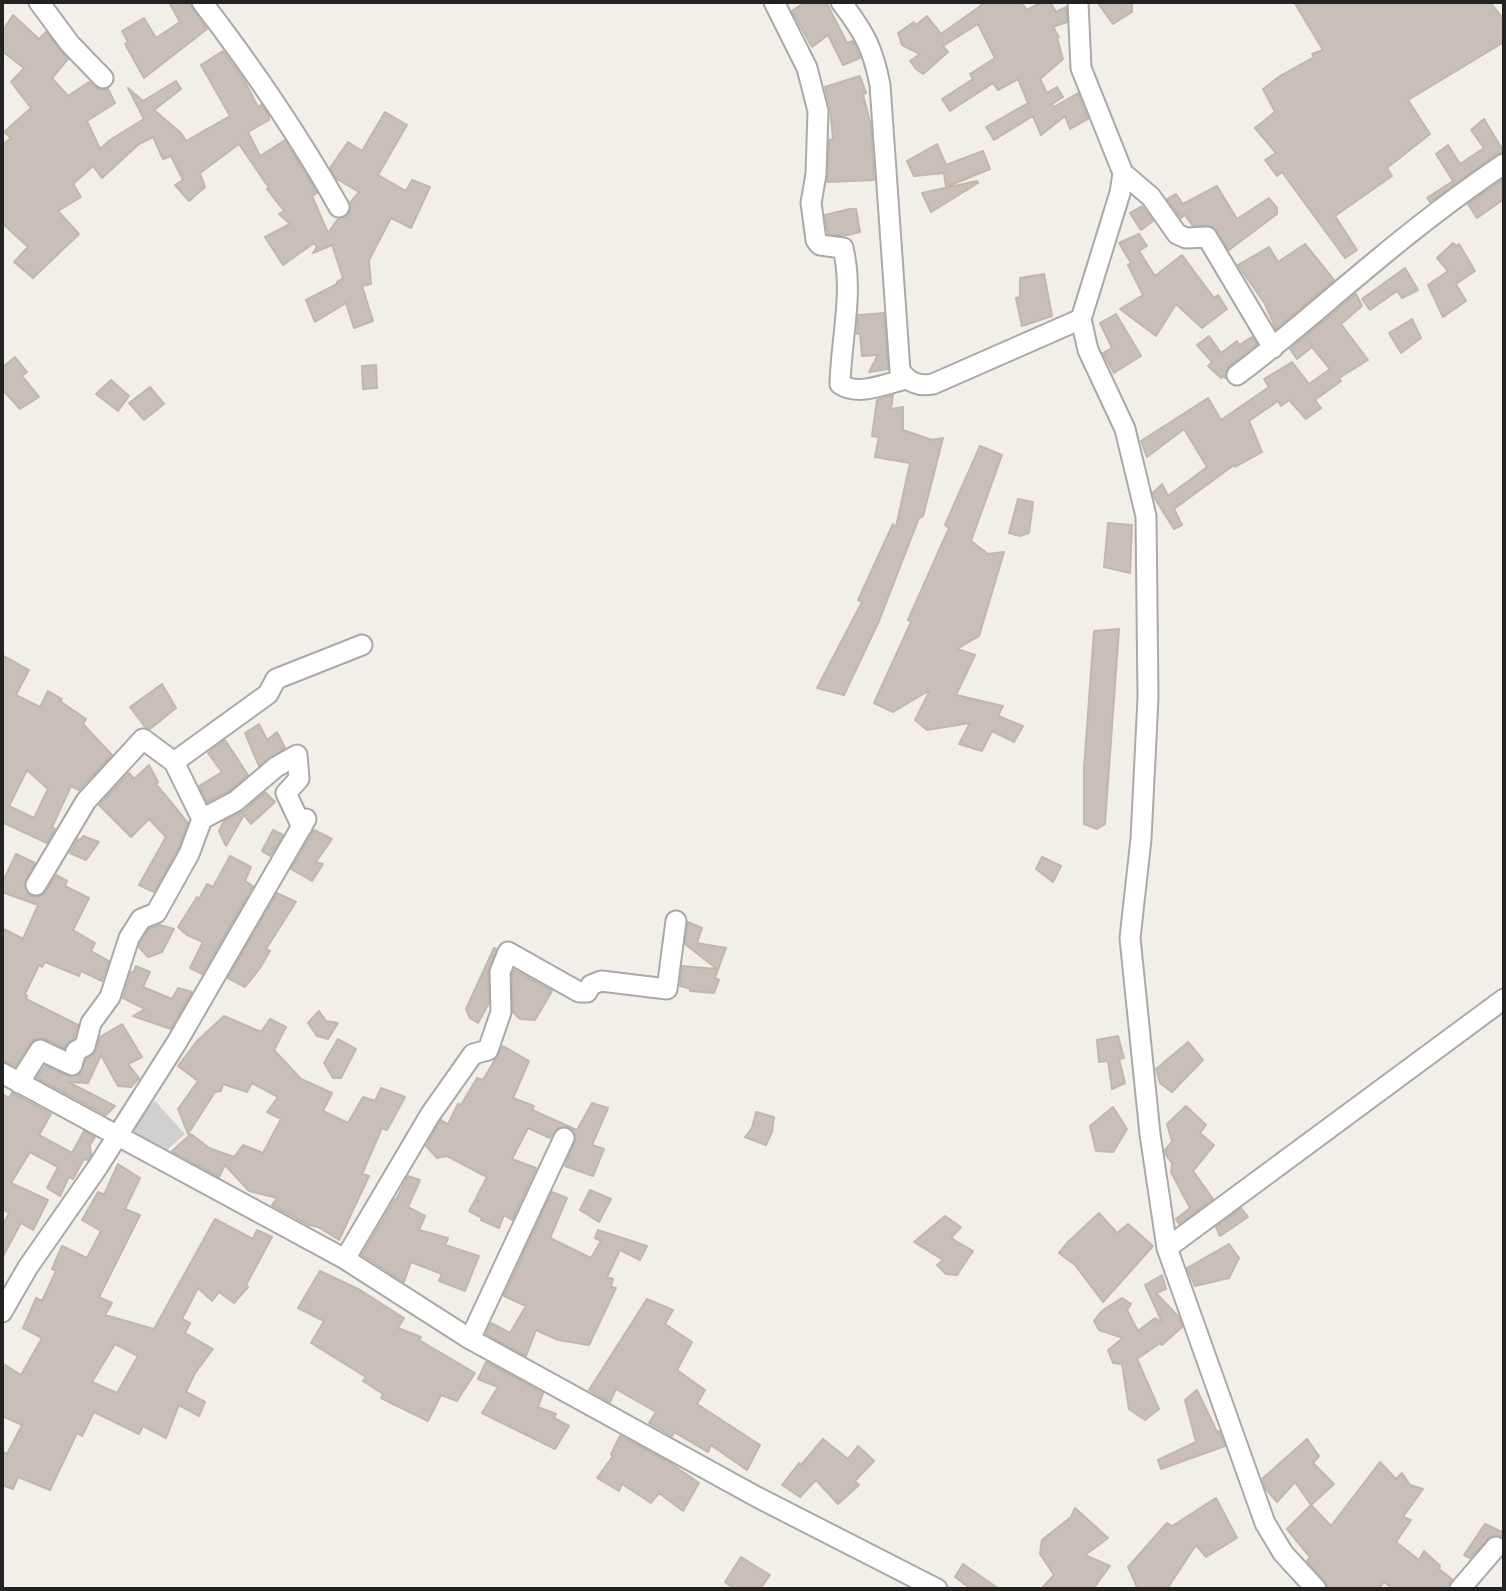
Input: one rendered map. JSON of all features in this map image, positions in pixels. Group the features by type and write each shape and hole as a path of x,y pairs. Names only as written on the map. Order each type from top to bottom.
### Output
{"street":[{"path":"39,2 71,44 103,78"},
{"path":"202,2 309,156 339,207"},
{"path":"775,2 807,68 818,111 816,174 811,203 816,240 820,245 843,248 845,257 847,313 840,384 844,388 860,390 906,379"},
{"path":"841,2 860,27 874,55 880,85 898,360 900,371 906,379 924,386 933,384 1081,319"},
{"path":"1078,2 1081,68 1124,173 1151,197 1177,234 1186,238 1207,237 1273,348"},
{"path":"1237,375 1373,263 1463,192 1504,164"},
{"path":"1124,173 1121,193 1081,319 1088,350 1125,429 1146,516 1148,698 1140,839 1130,938 1150,1134 1167,1248 1265,1523 1283,1553 1316,1589"},
{"path":"174,762 268,694 276,679 362,645"},
{"path":"36,885 86,801 143,739 174,762 202,819"},
{"path":"2,1312 28,1268 177,1042 304,823 286,793 299,779 297,755 276,767 236,801 202,819 189,854 156,913 141,919 129,939 110,997 91,1023 85,1046 76,1051 72,1065 40,1050 19,1083"},
{"path":"345,1259 430,1115 473,1054 488,1049 501,1012 500,972 508,952 579,992 587,992 591,985 601,981 667,989 676,921"},
{"path":"1167,1248 1504,999"},
{"path":"2,1073 345,1259 470,1339 757,1497 937,1589"},
{"path":"470,1339 564,1138"},
{"path":"1460,1589 1496,1547"}],"shaded area":[{"path":"155,1101 185,1134 150,1165 126,1128"}],"building":[{"path":"169,2 190,2 207,29 144,78 125,44 128,42 122,31 144,18 156,38 180,22"},
{"path":"805,2 826,2 847,43 853,41 860,58 843,65 828,35 812,47 792,11"},
{"path":"986,2 1021,2 1027,10 1042,2 1050,2 1056,12 1066,7 1067,22 1053,27 1059,37 1057,38 1063,59 1040,79 1047,93 1057,87 1063,97 1052,104 1054,107 1078,93 1088,119 1070,129 1065,116 1041,135 1033,116 994,140 986,127 1028,103 1018,79 998,90 993,83 950,111 942,99 973,79 970,74 995,58 978,24 943,46 948,52 923,74 910,61 920,54 902,45 898,33 914,22 916,25 927,16 941,34"},
{"path":"1097,2 1132,2 1132,12 1113,24"},
{"path":"1294,2 1490,2 1504,20 1504,42 1408,100 1430,134 1387,168 1392,176 1335,216 1357,250 1345,258 1282,172 1277,176 1265,160 1276,153 1255,128 1275,112 1263,89 1314,57 1312,54 1323,50"},
{"path":"13,15 39,39 46,32 68,59 52,78 68,96 89,82 99,90 108,89 115,103 87,121 100,149 144,119 128,88 143,101 176,81 181,89 154,110 181,133 186,141 230,116 201,65 223,51 244,80 258,107 261,105 269,116 269,120 248,132 260,156 285,140 317,193 312,196 328,233 338,219 349,214 350,203 359,192 337,179 330,168 348,142 362,151 385,112 407,125 378,175 406,191 412,180 430,187 411,228 391,218 369,260 371,284 362,286 373,321 354,328 346,303 315,322 306,300 343,278 332,245 313,253 317,247 314,243 283,265 265,237 290,224 279,214 284,211 239,144 200,173 205,187 189,201 175,185 183,180 171,156 163,159 153,137 139,144 102,178 93,166 73,184 81,197 58,211 79,234 33,278 14,262 28,247 2,223 2,145 11,138 4,132 31,108 11,82 24,68 2,51 2,32"},
{"path":"860,76 866,93 863,94 871,126 874,180 827,182 829,140 833,139 825,87"},
{"path":"1484,119 1504,152 1497,154 1430,202 1427,198 1453,181 1436,154 1448,145 1460,164 1484,148 1471,130"},
{"path":"937,144 946,165 983,151 990,169 946,187 944,173 914,176 907,161"},
{"path":"1504,179 1504,199 1477,218 1468,204"},
{"path":"977,181 978,183 931,212 922,193"},
{"path":"1217,186 1237,219 1269,198 1277,208 1277,214 1229,250 1213,227 1192,225 1185,215 1181,218 1167,199 1176,194 1183,204"},
{"path":"1142,206 1153,221 1141,230 1130,213"},
{"path":"856,209 860,232 843,236 828,234 825,215"},
{"path":"1139,234 1147,246 1139,251 1155,276 1182,255 1214,298 1218,295 1227,309 1202,328 1176,304 1156,336 1120,309 1143,295 1128,265 1131,263 1119,243"},
{"path":"1453,243 1457,246 1459,244 1475,271 1456,284 1466,301 1443,317 1428,285 1448,271 1437,258"},
{"path":"1305,244 1334,280 1276,329 1265,304 1238,265 1269,247 1278,262"},
{"path":"1405,268 1418,290 1402,298 1397,291 1370,310 1362,299"},
{"path":"1044,274 1052,316 1022,326 1016,298 1020,297 1020,278"},
{"path":"1356,294 1362,306 1341,324 1368,360 1339,378 1341,381 1315,400 1321,408 1306,419 1289,400 1281,406 1278,401 1249,421 1262,452 1235,467 1234,465 1174,509 1182,525 1174,529 1153,493 1162,484 1168,496 1207,467 1184,429 1147,457 1141,441 1208,398 1221,420 1269,387 1264,379 1292,362 1309,384 1330,369 1312,347 1297,359 1290,349"},
{"path":"884,313 888,369 869,372 878,355 862,356 860,333 857,334 858,315"},
{"path":"1116,314 1141,356 1114,373 1103,353 1112,348 1100,323"},
{"path":"1412,319 1421,338 1401,353 1389,333"},
{"path":"1209,336 1221,353 1237,341 1239,345 1252,337 1257,344 1229,366 1225,378 1221,378 1208,366 1212,362 1197,345"},
{"path":"15,357 27,372 22,376 39,397 20,409 2,389 2,368"},
{"path":"376,365 377,388 363,389 362,366"},
{"path":"111,380 129,396 118,411 96,394"},
{"path":"150,387 164,404 144,420 129,403"},
{"path":"893,395 891,409 903,407 903,430 932,440 943,438 923,516 919,518 879,621 844,695 817,688 862,602 858,600 893,524 896,527 910,463 875,457 879,437 872,436 877,400"},
{"path":"980,446 1002,455 971,541 988,554 1004,552 979,636 957,649 975,655 956,695 1003,706 998,716 1023,726 1014,742 992,731 982,751 959,744 970,723 927,730 915,720 930,690 893,712 874,703 911,622 908,620 949,528 945,525"},
{"path":"1018,499 1033,502 1029,533 1020,536 1009,533"},
{"path":"1108,523 1132,525 1130,573 1104,567"},
{"path":"1119,629 1105,824 1097,829 1084,824 1084,768 1094,631"},
{"path":"2,655 29,670 16,695 40,707 48,691 62,699 60,701 86,719 83,724 112,755 79,790 71,786 47,843 2,822","holes":["27,770 48,789 34,818 9,806"]},
{"path":"162,684 176,708 150,729 145,727 130,707"},
{"path":"259,724 267,740 277,732 285,748 259,766 245,733"},
{"path":"225,740 248,775 229,791 207,802 199,786 222,772 208,753"},
{"path":"149,765 158,782 156,784 188,823 178,849 154,892 139,885 166,837 149,819 131,837 99,805 129,773 134,779"},
{"path":"265,792 275,802 251,824 244,815 226,846 219,831 224,821 244,811"},
{"path":"273,830 283,835 270,856 262,851"},
{"path":"314,830 332,839 316,862 323,864 312,881 291,869"},
{"path":"83,836 99,842 86,860 70,853 78,839"},
{"path":"16,854 35,863 24,884 29,895 43,895 56,875 67,881 65,886 89,898 73,930 95,943 91,951 109,961 102,981 81,971 79,976 45,962 42,967 39,965 25,994 26,999 78,1025 74,1038 64,1048 45,1039 33,1040 15,1066 2,1061 2,928 23,939 38,905 2,892 2,883"},
{"path":"230,856 251,867 245,881 253,886 202,974 190,968 203,942 187,935 178,927 207,884 213,887"},
{"path":"1042,857 1061,866 1053,882 1036,869"},
{"path":"277,893 296,902 266,949 270,951 260,968 245,987 228,978"},
{"path":"688,922 702,928 697,943 726,948 715,978 719,980 714,993 690,991 691,989 680,986 682,966 717,969 685,944"},
{"path":"160,925 174,929 162,952 148,957 139,947 140,943 149,929"},
{"path":"494,948 496,949 488,972 489,1003 478,1023 470,1018 466,1009"},
{"path":"136,966 150,972 143,987 172,999 178,988 192,992 171,1029 133,1016 145,1009 123,998 131,972 133,973"},
{"path":"514,970 552,991 535,1020 520,1019 513,1012"},
{"path":"319,1011 326,1021 338,1023 328,1039 317,1036 308,1023"},
{"path":"224,1016 261,1032 270,1019 286,1027 274,1050 301,1079 332,1093 323,1111 348,1123 363,1097 375,1101 381,1088 405,1097 387,1130 382,1128 362,1174 369,1176 339,1240 272,1205 277,1198 249,1191 225,1165 219,1177 172,1151 191,1134 209,1148 234,1157 243,1145 263,1153 281,1119 267,1112 278,1097 252,1083 247,1092 223,1084 221,1091 215,1092 188,1134 178,1109 198,1081 178,1066 197,1041"},
{"path":"122,1024 142,1057 128,1064 139,1078 131,1087 118,1086 101,1055 88,1083 68,1082 115,1106 106,1115 37,1078 45,1066 68,1076 79,1075 86,1059 95,1053 100,1037"},
{"path":"1118,1036 1124,1058 1119,1059 1125,1083 1112,1089 1108,1061 1099,1062 1097,1040"},
{"path":"338,1039 356,1049 341,1078 333,1078 324,1063"},
{"path":"1188,1042 1203,1060 1172,1092 1160,1083 1156,1069"},
{"path":"503,1046 529,1061 513,1098 534,1106 532,1110 577,1130 592,1103 608,1108 592,1145 604,1149 593,1176 565,1166 576,1138 570,1127 558,1128 550,1138 528,1128 512,1159 536,1168 512,1220 504,1215 499,1228 469,1211 475,1200 479,1202 476,1198 487,1177 447,1156 437,1158 426,1146 441,1120 448,1124 458,1104 461,1105 477,1078 483,1080"},
{"path":"12,1093 51,1114 39,1135 72,1153 84,1131 95,1137 90,1145 91,1155 87,1160 84,1159 73,1179 69,1177 60,1196 47,1188 58,1167 30,1152 11,1183 48,1200 33,1230 21,1223 2,1258 2,1226 9,1213 2,1209 2,1094 9,1098"},
{"path":"1186,1106 1206,1125 1200,1133 1214,1145 1193,1171 1213,1199 1179,1224 1176,1219 1190,1208 1171,1172 1172,1163 1165,1150 1172,1142 1167,1124"},
{"path":"1113,1107 1127,1129 1113,1152 1096,1151 1090,1126"},
{"path":"756,1112 774,1117 772,1132 766,1145 745,1137 752,1128"},
{"path":"118,1164 140,1178 125,1209 140,1215 99,1297 112,1303 105,1315 154,1329 215,1219 253,1239 257,1230 272,1237 246,1285 248,1287 234,1303 219,1292 212,1301 198,1288 182,1319 190,1323 185,1333 213,1349 195,1373 186,1392 205,1402 199,1416 179,1405 166,1438 143,1426 139,1434 94,1412 82,1436 77,1433 50,1490 18,1477 13,1489 2,1485 2,1451 7,1454 22,1425 2,1416 2,1363 21,1375 42,1338 23,1328 36,1298 42,1301 56,1271 52,1269 62,1246 87,1258 101,1231 82,1220 98,1192 104,1195","holes":["115,1344 138,1356 117,1393 92,1382"]},
{"path":"408,1176 420,1180 408,1207 425,1216 419,1230 448,1238 445,1245 479,1256 465,1291 439,1281 442,1274 411,1262 404,1282 362,1255"},
{"path":"590,1190 611,1199 599,1222 580,1210"},
{"path":"552,1192 567,1198 550,1238 591,1258 601,1241 595,1238 598,1230 647,1246 640,1260 620,1250 607,1277 613,1279 611,1287 616,1288 589,1345 558,1340 536,1330 526,1356 486,1334 491,1323 510,1333 526,1306 504,1296"},
{"path":"1241,1208 1248,1217 1220,1236 1216,1227"},
{"path":"1099,1213 1117,1233 1128,1224 1153,1246 1103,1302 1075,1265 1059,1253"},
{"path":"945,1216 961,1227 951,1238 973,1251 957,1275 946,1274 937,1265 943,1260 914,1242"},
{"path":"1229,1244 1239,1258 1229,1278 1195,1286 1187,1268"},
{"path":"320,1271 360,1290 404,1318 398,1328 421,1337 419,1340 475,1373 457,1401 441,1395 428,1421 381,1398 383,1394 363,1381 366,1377 311,1343 324,1321 298,1308"},
{"path":"1162,1275 1166,1289 1156,1293 1179,1317 1182,1327 1162,1345 1160,1343 1137,1359 1159,1409 1145,1420 1129,1409 1122,1364 1113,1363 1108,1350 1123,1338 1099,1330 1094,1321 1103,1310 1122,1298 1131,1304 1127,1310 1138,1331 1155,1318 1162,1322 1145,1285"},
{"path":"647,1299 673,1310 665,1324 692,1342 677,1370 705,1390 697,1404 760,1445 747,1470 711,1445 708,1452 674,1432 672,1436 649,1423 656,1412 616,1389 610,1402 589,1390"},
{"path":"486,1362 543,1393 538,1407 556,1414 554,1418 569,1426 555,1449 482,1413 498,1387 478,1379"},
{"path":"1197,1390 1225,1446 1161,1469 1158,1460 1196,1442 1185,1400"},
{"path":"620,1436 669,1462 699,1483 683,1511 659,1493 651,1503 622,1484 619,1491 597,1478 613,1456 611,1454"},
{"path":"823,1439 848,1459 858,1446 874,1461 855,1481 859,1485 838,1504 816,1480 800,1497 782,1485"},
{"path":"1307,1439 1319,1456 1313,1463 1334,1484 1311,1505 1295,1482 1277,1502 1266,1489 1262,1479"},
{"path":"1380,1462 1396,1479 1402,1473 1410,1485 1423,1489 1403,1517 1411,1520 1396,1542 1419,1560 1424,1551 1440,1566 1439,1569 1452,1579 1446,1589 1393,1589 1384,1582 1378,1589 1328,1589 1325,1581 1307,1561 1310,1557 1287,1529 1311,1505 1331,1526"},
{"path":"1216,1498 1237,1538 1206,1557 1196,1545 1167,1589 1138,1589 1128,1567 1167,1523 1172,1526"},
{"path":"1075,1508 1108,1538 1085,1555 1110,1566 1093,1589 1041,1589 1054,1575 1040,1554 1042,1540 1071,1517"},
{"path":"1485,1524 1504,1533 1504,1538 1491,1536 1470,1558 1464,1555"},
{"path":"741,1557 770,1575 760,1589 734,1589 725,1582"},
{"path":"963,1564 999,1589 971,1589 955,1577"}]}
